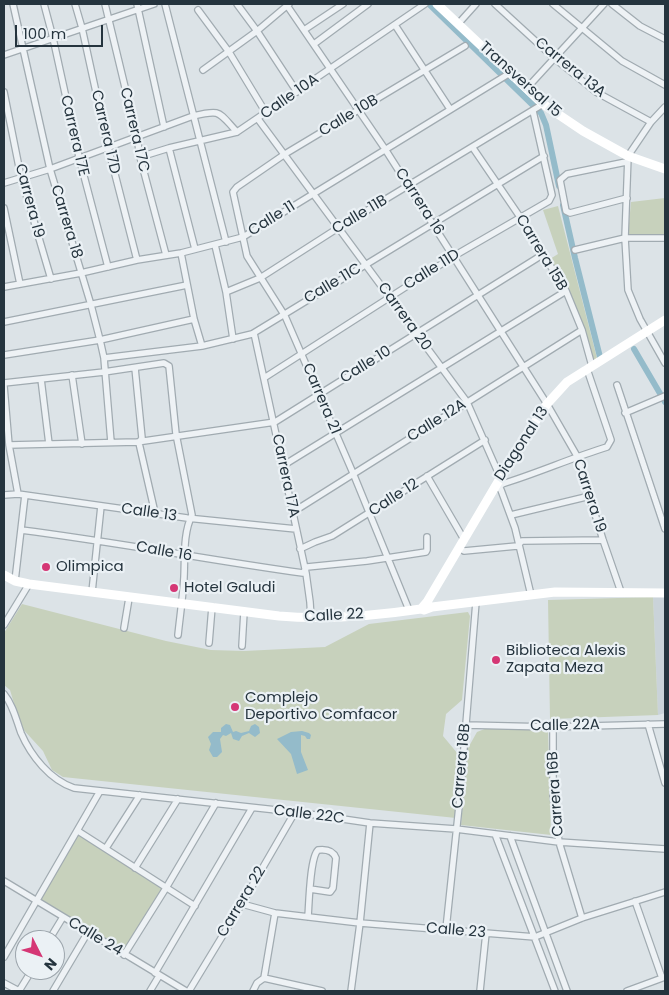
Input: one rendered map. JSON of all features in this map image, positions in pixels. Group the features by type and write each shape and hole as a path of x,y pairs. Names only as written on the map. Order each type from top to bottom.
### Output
{"street":[{"name":"Carrera 18","path":"13,4 50,169 100,340 104,358 111,442"},
{"name":"Carrera 17E","path":"44,4 79,157 108,267"},
{"name":"Carrera 17D","path":"75,4 108,147 137,260"},
{"name":"Carrera 17C","path":"105,4 137,137 140,157 166,255"},
{"path":"4,54 108,19 138,6 154,4"},
{"path":"165,4 226,242"},
{"path":"237,4 297,92"},
{"path":"203,70 257,31 288,4"},
{"name":"Carrera 16","path":"288,4 385,149 547,404"},
{"path":"304,30 343,4"},
{"path":"314,44 368,4"},
{"name":"Calle 10A","path":"140,157 237,132 425,4"},
{"name":"Transversal 15","path":"437,4 508,74 526,88 538,108 583,131 627,159 665,169"},
{"path":"458,24 476,4"},
{"name":"Carrera 13A","path":"495,4 554,58 596,92 651,122"},
{"path":"553,4 622,61 665,85"},
{"path":"526,88 604,4"},
{"path":"612,4 640,26 665,39"},
{"path":"138,6 164,127"},
{"path":"198,10 228,52 266,113"},
{"path":"395,24 450,109"},
{"name":"Calle 10B","path":"234,189 285,154 465,46"},
{"name":"Calle 11","path":"4,287 181,253 243,238 508,74"},
{"name":"Carrera 19","path":"4,92 21,177 51,279"},
{"path":"665,107 651,122 627,159 625,238 628,290 647,332 665,363"},
{"path":"538,108 544,156"},
{"name":"Calle 11B","path":"226,292 260,278 338,228 538,108"},
{"path":"4,183 50,169 193,116 216,112 237,132"},
{"name":"Carrera 20","path":"258,119 467,402 498,470 502,474"},
{"path":"169,148 195,249"},
{"name":"Carrera 15B","path":"473,148 520,217 566,291 582,330 589,368"},
{"name":"Calle 11C","path":"104,358 202,346 254,333 544,156"},
{"name":"Calle 11D","path":"264,378 454,256 549,201 552,194 544,156"},
{"path":"627,159 567,174 560,180 563,201 568,212 627,198"},
{"name":"Carrera 21","path":"234,189 247,256 284,314 370,513 409,610"},
{"path":"4,208 20,284"},
{"path":"575,250 625,238 665,238"},
{"path":"215,245 226,292 233,339"},
{"path":"181,253 194,319 202,346"},
{"name":"Calle 10","path":"176,436 273,422 542,255"},
{"path":"4,322 187,285"},
{"path":"284,465 566,291"},
{"path":"4,355 100,340 194,319"},
{"name":"Diagonal 13","path":"427,606 458,548 547,404 567,382 665,320"},
{"name":"Calle 12A","path":"293,512 582,330"},
{"name":"Carrera 17A","path":"254,333 309,587 311,619"},
{"path":"18,494 7,450 4,384 135,368 164,362 167,364 169,366 176,436 192,515 185,556 178,635"},
{"path":"135,368 142,438 139,443 155,514"},
{"path":"531,595 511,515 498,486 577,456 607,447 610,444 611,440 589,368"},
{"path":"72,375 82,444"},
{"path":"41,379 49,444"},
{"path":"617,385 665,530"},
{"path":"625,413 663,398"},
{"name":"Carrera 19","path":"547,404 577,456 621,592"},
{"path":"7,450 49,444 140,441 176,436"},
{"name":"Calle 12","path":"300,549 332,536 485,440"},
{"path":"427,476 462,536 465,538"},
{"name":"Calle 13","path":"4,495 18,494 155,514 296,529"},
{"path":"15,581 25,495"},
{"path":"511,515 590,496"},
{"path":"92,592 101,506"},
{"name":"Calle 16","path":"22,530 98,540 185,556 303,573 307,567 426,552 426,537"},
{"path":"458,548 464,551 517,546 522,541 603,540"},
{"name":"Calle 22","path":"4,575 15,581 29,584 129,598 311,619 409,610 427,606 554,592 665,593"},
{"path":"4,625 29,584"},
{"path":"124,628 129,598"},
{"name":"Carrera 18B","path":"446,929 476,602"},
{"path":"209,643 212,608"},
{"path":"242,646 244,612"},
{"name":"Calle 22C","path":"4,694 10,702 22,736 41,765 57,780 69,786 294,812 370,823 456,830 559,842 665,849"},
{"path":"648,724 665,783"},
{"name":"Calle 22A","path":"466,725 665,724"},
{"name":"Carrera 16B","path":"553,726 553,795 559,842 582,918"},
{"path":"661,770 665,763"},
{"path":"4,956 100,791"},
{"path":"106,848 140,795"},
{"path":"135,868 178,800"},
{"path":"124,954 166,888 216,803"},
{"path":"150,991 195,906 252,808"},
{"name":"Carrera 22","path":"187,991 242,904 294,812"},
{"path":"351,991 370,823"},
{"path":"78,831 195,906"},
{"path":"495,834 555,991"},
{"path":"510,836 567,991"},
{"path":"308,917 310,889 313,857 318,850 332,852 336,858 333,888 330,892 310,889"},
{"name":"Calle 24","path":"4,881 157,975 187,991"},
{"name":"Calle 23","path":"242,904 275,913 360,923 446,929 486,934 535,936 582,918 665,892"},
{"path":"627,991 664,978 635,901"},
{"path":"253,991 260,980 264,978 275,913"},
{"path":"55,930 63,917"},
{"path":"53,991 88,932"},
{"path":"480,991 486,934"},
{"path":"264,978 322,991"},
{"path":"4,982 19,991 26,980"}],"shaded area":[{"path":"653,597 665,597 665,713 658,715"}],"green space":[{"path":"665,198 665,234 628,234 631,202"},
{"path":"558,206 597,358 594,360 575,308 550,259 558,254 543,210"},
{"path":"653,597 658,715 550,719 548,600"},
{"name":"Complejo Deportivo Comfacor","path":"22,604 166,641 211,650 244,651 325,647 369,624 468,612 470,616 462,700 446,714 443,736 458,754 453,791 456,818 63,777 52,770 43,751 21,727 10,690 4,685 4,633"},
{"path":"487,728 548,730 551,835 461,825 468,748 477,732"},
{"path":"78,831 166,888 124,955 37,901"}],"water":[{"path":"226,724 230,725 233,732 241,733 249,731 251,726 255,724 259,727 260,733 255,737 249,733 242,736 239,741 233,739 231,733 226,736 223,735 220,739 222,752 217,757 213,757 209,750 211,744 208,737 213,732 221,732 221,728"},
{"path":"302,731 311,735 310,739 307,739 301,735 301,752 308,770 297,774 291,754 277,739 291,732"}],"waterway":[{"path":"429,4 541,113 546,125 559,186"},
{"path":"563,205 600,357"},
{"path":"634,349 665,402"}],"place":[{"name":"Olimpica","path":"46,567"},
{"name":"Hotel Galudi","path":"174,588"},
{"name":"Biblioteca Alexis Zapata Meza","path":"496,660"},
{"name":"Complejo Deportivo Comfacor","path":"235,707"}]}
